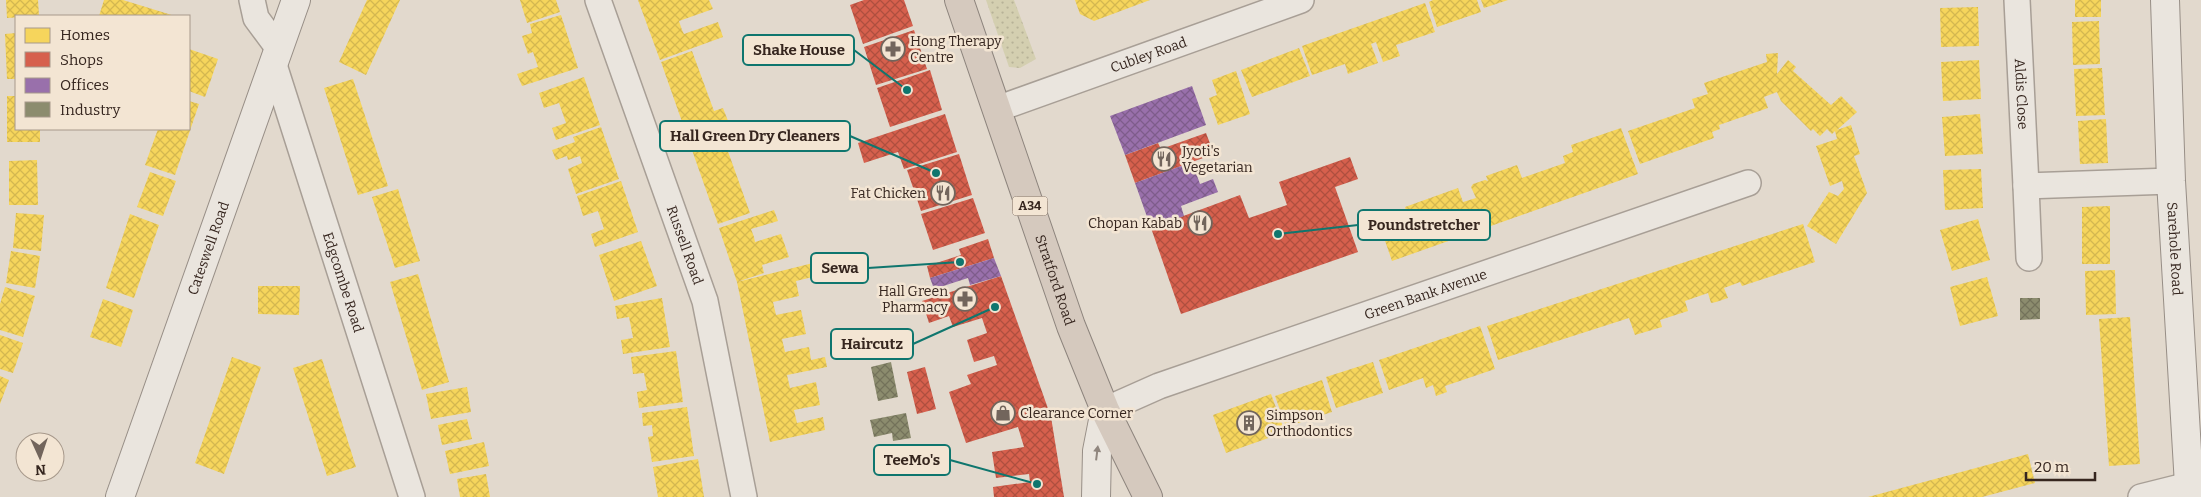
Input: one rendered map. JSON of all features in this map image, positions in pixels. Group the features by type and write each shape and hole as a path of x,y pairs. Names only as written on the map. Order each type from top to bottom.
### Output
{"highway":[{"name":"Stratford Road","path":"959,0 1071,326 1105,410 1148,497"}],"street":[{"name":"Edgcombe Road","path":"252,0 256,18 276,57 412,497"},
{"name":"Cateswell Road","path":"120,497 296,0"},
{"name":"Russell Road","path":"598,0 705,300 744,497"},
{"name":"Cubley Road","path":"997,109 1301,0"},
{"name":"Aldis Close","path":"2017,0 2028,258"},
{"name":"Sarehole Road","path":"2165,0 2171,181 2191,491"},
{"path":"2026,186 2171,181"},
{"name":"Green Bank Avenue","path":"1105,410 1159,386 1748,183"},
{"path":"1096,497 1097,451 1105,410"},
{"path":"2141,497 2191,491"}],"shaded area":[{"path":"986,0 1014,0 1036,59 1020,68 1009,67"}],"building: Homes":[{"path":"6,0 38,0 39,15 15,15 15,18 7,18"},
{"path":"104,0 123,0 172,15 99,15"},
{"path":"367,0 400,0 366,75 339,62"},
{"path":"520,0 556,0 560,12 527,23"},
{"path":"638,0 709,0 713,9 679,21 682,30 684,34 718,22 723,37 660,60"},
{"path":"1075,0 1150,0 1094,21 1080,14"},
{"path":"1433,0 1477,0 1481,12 1437,27 1429,2"},
{"path":"1481,0 1508,0 1484,8"},
{"path":"2075,0 2101,0 2101,17 2075,17"},
{"path":"1425,3 1435,32 1396,45 1400,56 1383,62 1376,42 1371,44 1378,63 1348,74 1345,64 1312,75 1302,46"},
{"path":"1978,7 1979,46 1941,47 1940,8"},
{"path":"561,15 578,68 522,86 517,74 538,67 533,52 528,54 522,36 532,33 530,24"},
{"path":"2099,21 2100,64 2073,65 2072,22"},
{"path":"15,33 15,79 7,79 5,34"},
{"path":"1299,48 1310,76 1252,97 1241,70"},
{"path":"190,49 218,59 205,97 190,91"},
{"path":"692,51 714,111 723,108 735,139 725,143 750,213 718,224 661,62"},
{"path":"1778,53 1777,74 1788,60 1796,67 1793,71 1831,105 1841,96 1857,112 1837,130 1851,125 1860,154 1854,156 1867,193 1836,244 1807,226 1829,192 1838,196 1844,189 1842,181 1830,186 1816,146 1837,139 1835,131 1832,134 1827,129 1820,136 1813,129 1811,131 1781,101 1777,92 1764,97 1768,108 1719,125 1720,129 1712,132 1714,138 1640,164 1628,131 1695,108 1692,99 1708,94 1704,83 1767,62 1766,54"},
{"path":"1979,60 1981,99 1943,101 1941,62"},
{"path":"2102,68 2105,115 2076,116 2074,69"},
{"path":"1236,71 1250,114 1218,125 1209,98 1217,95 1212,80"},
{"path":"584,77 600,125 556,140 552,128 566,123 559,103 544,108 539,93"},
{"path":"353,79 388,186 358,195 324,88"},
{"path":"7,96 15,96 15,130 40,130 40,142 7,142"},
{"path":"190,101 199,104 175,175 145,165 158,130 190,130"},
{"path":"1980,114 1983,154 1945,156 1942,117"},
{"path":"2106,119 2108,163 2080,164 2078,121"},
{"path":"601,127 619,179 576,194 568,169 582,163 580,156 568,160 567,156 556,160 552,150 575,142 573,137"},
{"path":"1621,128 1638,174 1392,261 1382,232 1410,222 1405,207 1458,188 1463,202 1476,198 1471,187 1473,184 1485,180 1488,181 1486,176 1517,165 1522,178 1565,163 1563,156 1573,152 1571,145"},
{"path":"37,160 38,205 9,205 9,161"},
{"path":"1981,169 1983,208 1945,210 1943,170"},
{"path":"150,172 176,181 163,216 137,207"},
{"path":"621,181 638,232 595,247 591,234 604,229 598,211 583,216 577,196"},
{"path":"398,189 420,261 395,268 372,197"},
{"path":"2110,206 2110,264 2082,264 2082,207"},
{"path":"774,210 778,221 751,229 755,242 781,234 789,257 762,265 764,273 737,282 719,228"},
{"path":"16,213 44,215 41,251 13,248"},
{"path":"130,214 159,225 134,298 106,288"},
{"path":"1978,219 1990,260 1952,271 1940,230"},
{"path":"1803,224 1815,262 1742,286 1740,282 1724,288 1728,298 1716,302 1711,303 1708,293 1685,301 1688,311 1660,320 1662,327 1635,335 1629,318 1498,360 1487,326"},
{"path":"641,241 657,286 614,301 599,255"},
{"path":"11,251 40,256 35,288 6,283"},
{"path":"817,262 821,275 796,281 799,296 773,302 776,315 801,310 806,334 782,339 785,352 809,347 811,360 825,357 827,367 787,375 790,388 816,382 820,405 794,410 797,423 823,417 825,430 770,442 737,282"},
{"path":"2115,270 2116,314 2086,315 2085,271"},
{"path":"418,274 449,382 422,390 390,282"},
{"path":"1987,277 1998,316 1960,326 1950,287"},
{"path":"258,286 300,286 299,315 258,314"},
{"path":"5,287 35,296 23,337 0,330 0,304"},
{"path":"662,298 670,347 623,354 621,340 633,338 629,317 617,319 615,306"},
{"path":"103,299 133,310 121,347 90,337"},
{"path":"2130,317 2140,464 2109,466 2099,319"},
{"path":"1480,326 1495,369 1445,386 1447,392 1436,396 1433,385 1426,388 1423,378 1389,390 1379,360"},
{"path":"0,335 23,343 13,373 0,369"},
{"path":"676,351 683,402 639,408 637,392 647,390 644,373 633,374 631,357"},
{"path":"232,357 261,367 224,474 195,463"},
{"path":"322,359 356,467 327,476 293,368"},
{"path":"1373,362 1383,393 1336,408 1326,377"},
{"path":"0,376 9,380 0,404"},
{"path":"1322,380 1332,412 1286,427 1275,396"},
{"path":"467,387 471,412 431,419 426,394"},
{"name":"Simpson Orthodontics","path":"1271,394 1285,432 1226,453 1213,415"},
{"path":"687,407 694,456 652,462 648,437 653,436 652,425 643,426 642,413"},
{"path":"467,419 472,439 442,445 438,425"},
{"path":"484,442 489,466 450,474 445,451"},
{"path":"2028,454 2035,483 1982,497 1868,497"},
{"path":"698,459 704,497 658,497 653,467"},
{"path":"486,474 490,497 460,497 457,479"}],"building: Shops":[{"path":"864,0 904,0 913,26 863,44 850,5"},
{"path":"914,30 927,69 876,85 864,47"},
{"path":"930,70 942,110 890,127 877,88"},
{"path":"945,114 957,152 904,169 898,152 864,163 858,143"},
{"name":"Jyoti's Vegetarian","path":"1206,133 1214,154 1135,183 1125,155 1158,143 1161,149"},
{"path":"959,154 972,195 921,211 907,170"},
{"path":"1350,157 1358,179 1335,187 1358,252 1181,314 1151,228 1240,195 1249,218 1287,205 1279,182"},
{"path":"973,198 985,233 933,250 921,214"},
{"path":"988,239 994,258 930,278 927,266 961,255 959,249"},
{"path":"1001,276 1051,417 1064,497 994,497 993,487 1030,482 1029,474 996,478 992,452 1024,447 1018,427 966,443 949,392 971,384 967,375 997,365 994,356 974,362 967,340 987,333 982,318 953,327 949,316 929,323 922,301"},
{"path":"925,367 936,409 917,414 907,372"}],"building: Offices":[{"path":"1192,86 1206,125 1125,155 1110,116"},
{"path":"1192,162 1200,184 1213,179 1218,192 1181,206 1184,216 1151,228 1135,183"},
{"path":"994,258 1001,276 970,285 968,278 934,289 930,278"}],"building: Industry":[{"path":"2020,298 2040,298 2040,319 2020,320"},
{"path":"891,362 898,397 878,401 871,367"},
{"path":"906,413 911,438 893,441 892,433 874,437 870,420"}],"place":[{"name":"Hong Therapy Centre","path":"893,49"},
{"name":"Shake House","path":"907,90"},
{"name":"Jyoti's Vegetarian","path":"1164,159"},
{"name":"Hall Green Dry Cleaners","path":"936,173"},
{"name":"Fat Chicken","path":"943,193"},
{"name":"Chopan Kabab","path":"1200,223"},
{"name":"Poundstretcher","path":"1278,234"},
{"name":"Sewa","path":"960,262"},
{"name":"Hall Green Pharmacy","path":"965,299"},
{"name":"Haircutz","path":"995,307"},
{"name":"Clearance Corner","path":"1003,413"},
{"name":"Simpson Orthodontics","path":"1249,423"},
{"name":"TeeMo's","path":"1037,484"}]}
